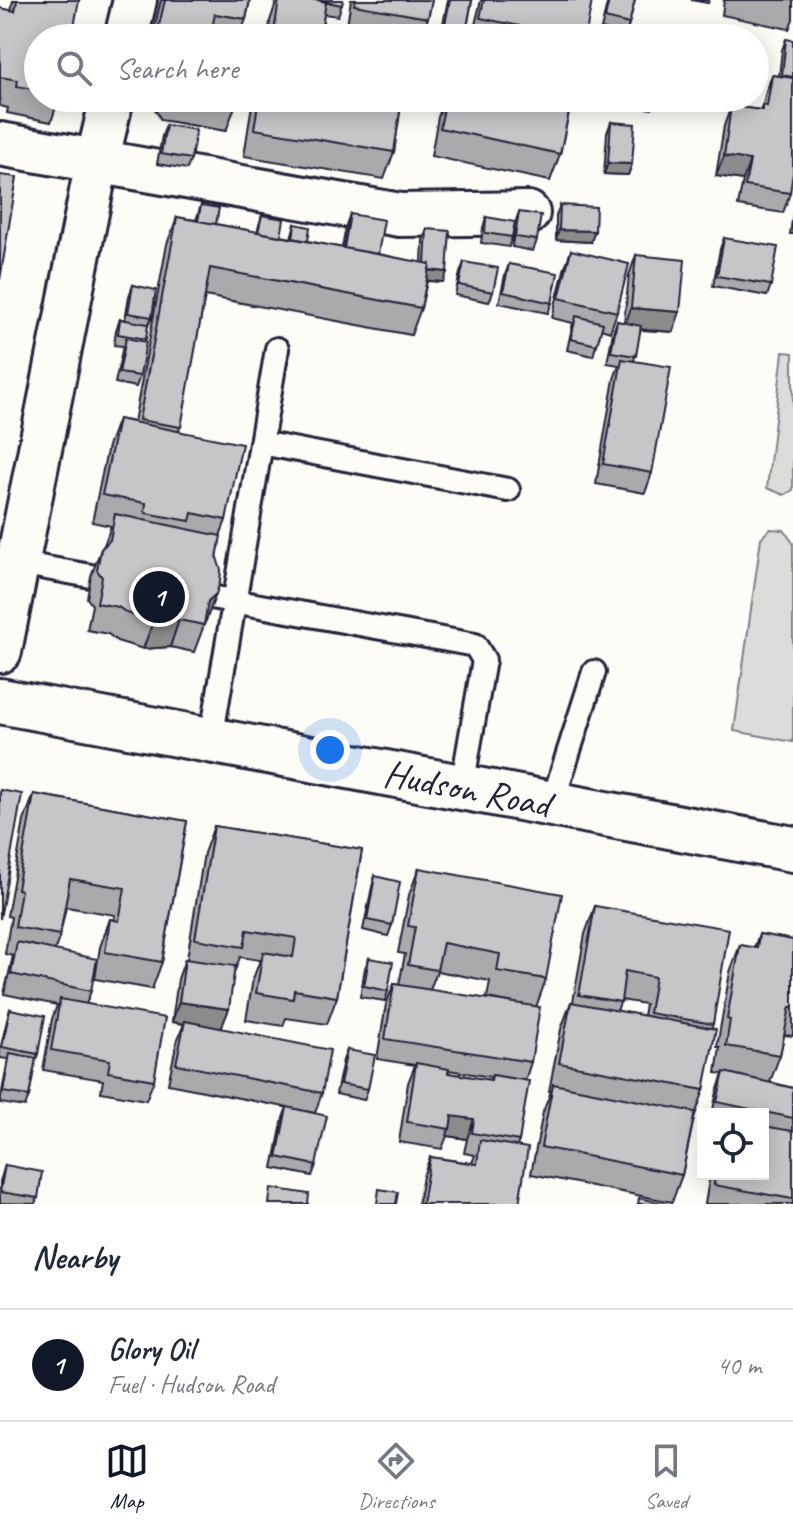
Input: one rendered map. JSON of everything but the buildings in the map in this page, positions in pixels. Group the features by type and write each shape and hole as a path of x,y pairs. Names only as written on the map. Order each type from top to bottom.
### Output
{"street":[{"path":"129,24 135,0"},
{"path":"2,626 18,563 109,112"},
{"path":"0,144 400,215 528,213"},
{"name":"Hudson Road","path":"0,701 793,849"}],"lane":[{"path":"211,740 277,349"},
{"path":"261,443 508,490"},
{"path":"18,563 91,576"},
{"path":"211,597 475,645 484,660 462,787"},
{"path":"552,804 594,672"}],"shaded area":[{"path":"783,352 793,353 793,490 784,495 767,488"},
{"path":"770,529 784,530 793,543 793,742 734,731 761,538"}],"place":[{"name":"Glory Oil","path":"159,597"}]}
